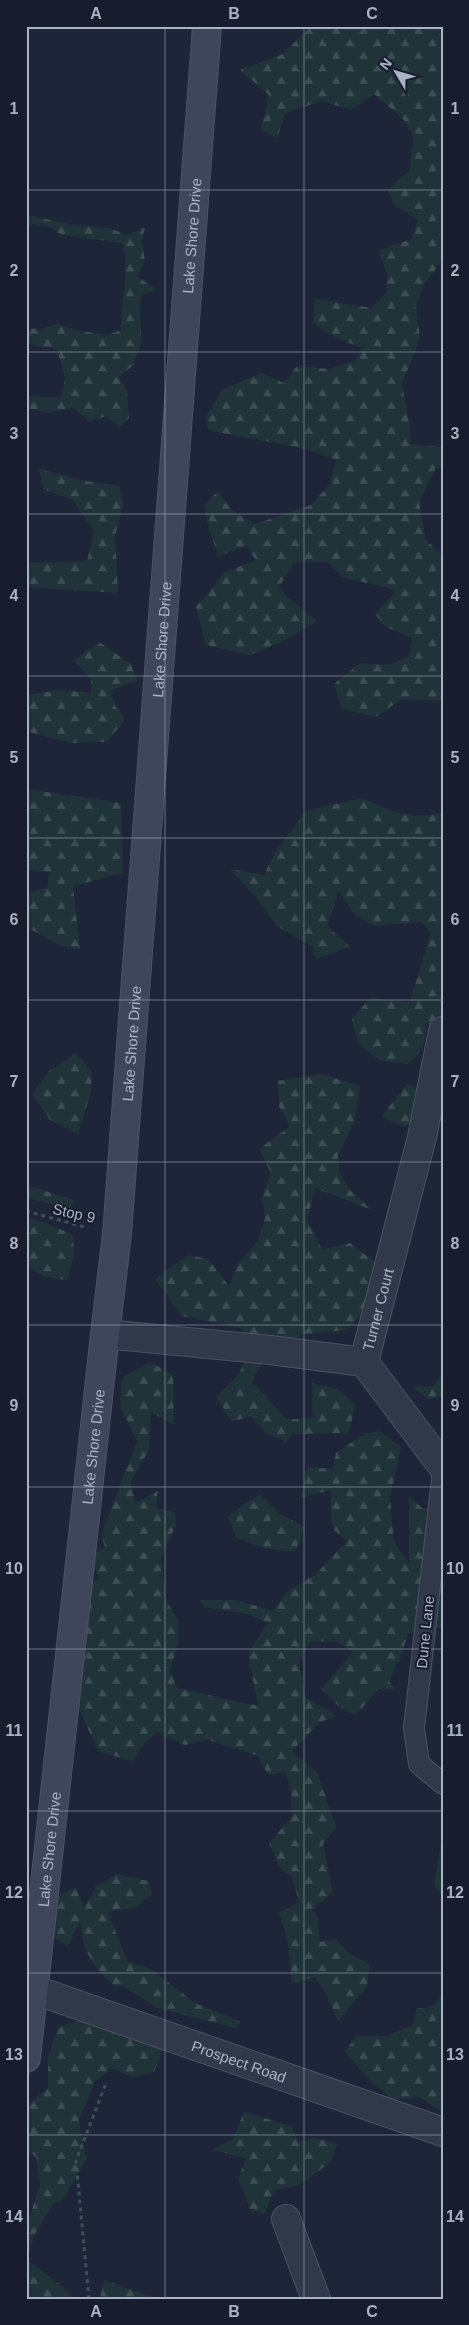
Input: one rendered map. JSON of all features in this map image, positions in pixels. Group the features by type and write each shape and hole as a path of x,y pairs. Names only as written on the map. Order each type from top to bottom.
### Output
{"street":[{"name":"Lake Shore Drive","path":"26,2058 105,1334 118,1234 207,26"},
{"name":"Turner Court","path":"105,1334 270,1350 364,1362 422,1137 443,1031"},
{"path":"364,1362 443,1468"},
{"name":"Prospect Road","path":"34,1990 443,2132"},
{"path":"286,2219 316,2299"}],"lane":[{"name":"Dune Lane","path":"443,1468 414,1728 419,1764 443,1784"}],"path":[{"name":"Stop 9","path":"26,1212 57,1221 118,1234"},
{"path":"89,2299 76,2161 106,2083"}],"green space":[{"path":"311,26 443,26 443,259 423,286 416,306 420,338 402,384 410,427 410,444 443,447 443,467 435,469 419,502 426,540 443,556 443,701 402,699 376,717 342,709 334,684 360,663 390,665 409,656 412,638 386,627 375,614 395,592 386,587 344,578 328,562 294,562 279,587 287,597 317,621 283,641 250,655 206,645 196,607 225,572 256,560 246,546 219,556 209,530 204,505 218,491 231,510 255,524 311,505 330,484 336,460 289,446 208,430 206,417 223,389 262,373 284,383 297,366 329,369 355,361 361,348 329,334 313,323 315,299 372,308 386,293 387,275 379,250 411,239 418,220 394,205 388,190 410,170 413,136 403,119 374,94 351,110 322,101 285,113 277,139 261,129 269,95 240,70 283,54"},
{"path":"26,215 74,225 109,228 128,235 145,227 142,240 145,262 137,276 157,290 141,295 141,345 134,365 119,376 127,392 129,418 119,427 106,416 90,422 74,408 48,413 26,408 26,396 61,398 65,378 57,349 26,344 26,328 41,329 57,324 80,331 108,335 121,330 125,264 122,243 62,235 48,226 26,224"},
{"path":"39,469 86,481 120,486 123,507 115,535 118,593 26,587 26,563 87,561 94,531 72,499 44,490"},
{"path":"99,642 131,664 137,681 111,690 115,706 123,714 124,722 106,742 69,743 26,731 26,695 59,690 91,693 91,679 74,660"},
{"path":"26,789 121,803 123,873 73,886 80,949 61,946 32,930 26,931 26,893 47,888 49,872 26,870"},
{"path":"362,798 410,815 420,816 443,813 443,1035 427,1023 423,1048 408,1064 379,1060 358,1043 352,1019 370,998 410,1002 431,932 421,922 374,926 355,915 339,891 327,926 350,947 316,959 313,947 277,926 256,897 230,869 264,875 276,851 306,811"},
{"path":"76,1053 92,1071 91,1093 78,1134 50,1120 32,1094 49,1071"},
{"path":"321,1074 360,1086 354,1123 338,1154 339,1171 349,1189 372,1210 315,1188 307,1220 322,1249 350,1243 376,1263 365,1310 347,1330 305,1334 270,1350 250,1384 256,1386 287,1420 313,1417 312,1383 338,1389 355,1405 349,1433 292,1434 286,1442 266,1433 251,1417 231,1421 217,1397 238,1375 257,1340 237,1327 182,1316 155,1279 188,1255 208,1259 229,1286 238,1264 258,1241 265,1219 262,1196 271,1173 259,1149 290,1126 279,1106 278,1081"},
{"path":"407,1084 443,1098 443,1109 438,1109 403,1127 382,1116"},
{"path":"26,1185 74,1200 71,1208 26,1198"},
{"path":"26,1218 44,1222 73,1235 74,1255 67,1280 45,1277 26,1265"},
{"path":"150,1362 173,1375 174,1425 151,1412 149,1450 131,1481 135,1503 158,1491 156,1508 175,1512 176,1525 161,1558 166,1601 178,1619 178,1644 170,1671 177,1688 258,1706 248,1653 268,1623 248,1614 204,1607 200,1600 236,1600 273,1611 288,1591 316,1574 347,1541 334,1530 331,1519 331,1490 301,1498 307,1467 333,1469 336,1453 364,1434 380,1431 401,1447 390,1497 394,1542 409,1563 409,1496 423,1509 443,1503 443,1627 408,1633 401,1656 389,1681 396,1690 378,1689 357,1714 344,1711 321,1689 353,1652 336,1641 310,1642 299,1662 305,1697 337,1716 320,1722 292,1751 317,1772 336,1827 323,1844 333,1892 312,1910 318,1917 320,1942 336,1939 348,1953 370,1964 367,1986 338,2021 325,1991 314,1977 292,1984 287,1939 279,1913 299,1902 292,1876 281,1869 269,1843 292,1817 291,1794 286,1772 268,1775 258,1756 208,1740 185,1745 156,1732 140,1748 134,1762 98,1751 75,1700 76,1589 100,1579 88,1558 105,1547 101,1535 137,1441 120,1406 122,1378"},
{"path":"443,1372 443,1397 428,1399 412,1387 433,1386"},
{"path":"260,1494 280,1514 305,1527 295,1552 268,1549 236,1538 228,1516"},
{"path":"443,1831 443,1896 434,1885"},
{"path":"117,1874 148,1881 152,1894 135,1908 108,1912 127,1961 151,1969 195,2003 241,2022 236,2028 157,2008 125,1987 114,1986 99,1971 90,1958 84,1943 80,1922 68,1946 41,1930 53,1897 76,1888 84,1908 96,1886"},
{"path":"443,1995 443,2113 420,2097 393,2100 366,2077 345,2051 357,2036 388,2036 414,2024 416,2009 433,2006"},
{"path":"107,2011 165,2045 154,2072 132,2077 111,2068 95,2082 79,2120 86,2160 62,2201 54,2202 34,2236 27,2260 62,2286 74,2299 26,2299 26,2228 40,2185 36,2157 26,2149 26,2106 48,2088 48,2058 58,2027"},
{"path":"244,2112 292,2126 298,2142 315,2138 338,2144 330,2163 298,2185 274,2191 264,2214 250,2209 238,2179 246,2159 212,2149 233,2139"},
{"path":"104,2280 159,2299 100,2299"}]}
